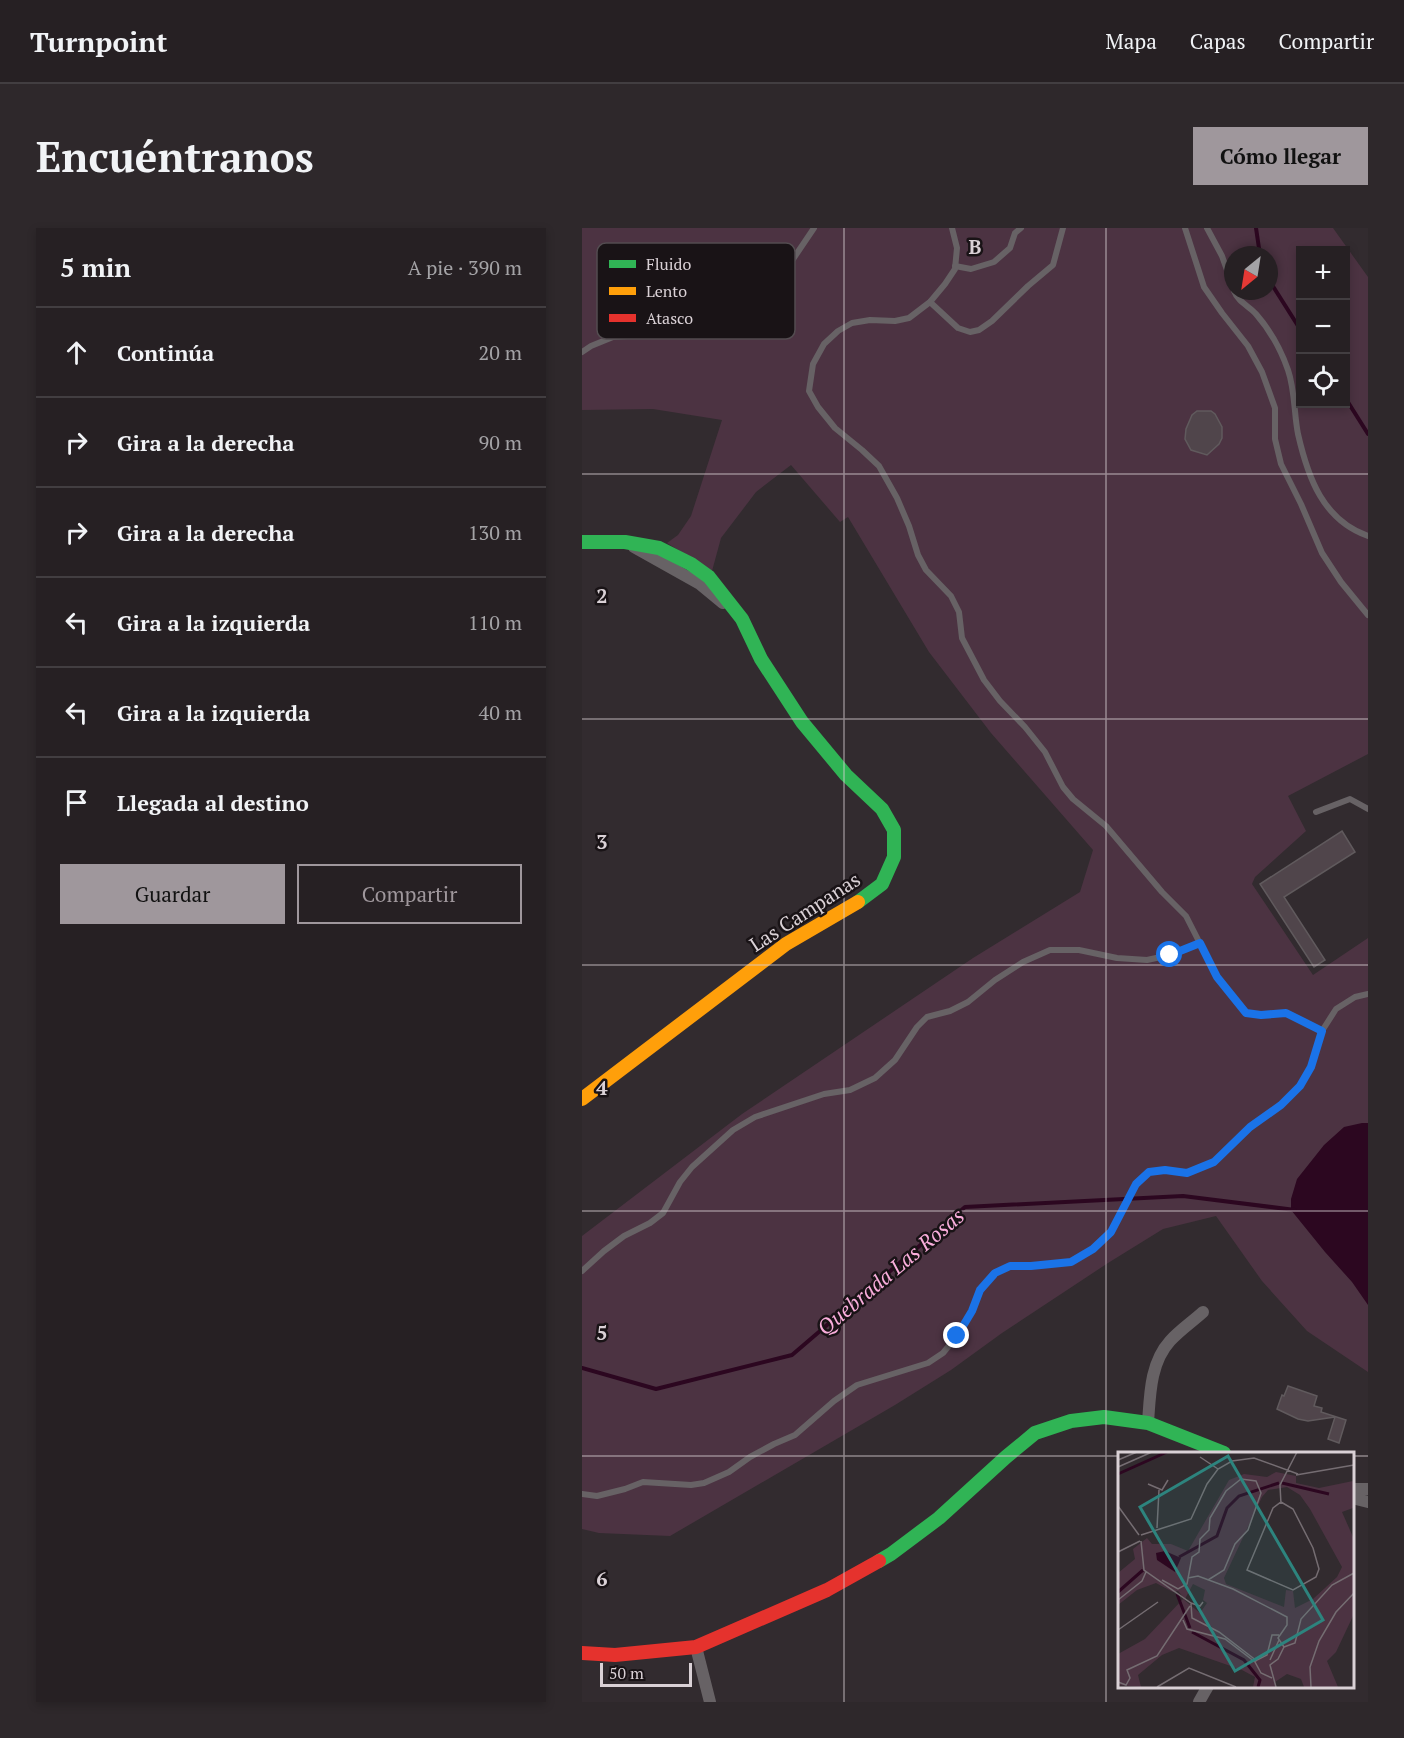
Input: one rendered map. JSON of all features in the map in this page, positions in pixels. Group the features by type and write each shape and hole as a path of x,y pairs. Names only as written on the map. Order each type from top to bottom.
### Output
{"street":[{"name":"Las Campanas","path":"582,542 625,542 659,548 691,564 709,577 742,619 761,659 802,722 846,775 882,809 894,830 894,857 882,884 866,898 786,944 582,1099"},
{"path":"1148,1423 1151,1380 1160,1359 1169,1342 1203,1312"},
{"path":"582,1653 615,1655 696,1647 828,1590 891,1554 939,1518 1035,1434 1071,1421 1104,1417 1148,1423 1221,1452"},
{"path":"1353,1498 1368,1502"},
{"path":"696,1647 710,1702"},
{"path":"1199,1702 1207,1687"}],"lane":[{"path":"795,256 814,228"},
{"path":"952,228 957,248 955,266 945,284 930,302 909,318 852,323 838,331 824,344 813,364 809,392 835,428 879,466 897,498 918,555 926,570 951,596 959,612 962,638 984,680 1045,752 1063,787 1106,826 1162,892 1186,916 1217,977 1246,1013 1261,1015 1286,1013 1322,1031"},
{"path":"955,266 971,269 994,262 1010,248 1015,233 1022,228"},
{"path":"930,302 958,328 970,332 979,330 1053,266 1064,228"},
{"path":"1185,228 1204,287 1221,313 1248,346 1263,372 1275,408 1275,438 1281,465 1322,552 1341,582 1368,615"},
{"path":"1207,228 1224,262"},
{"path":"1239,300 1254,312 1270,332 1288,371 1298,434 1313,482 1330,512 1346,525 1368,536"},
{"path":"582,352 610,339"},
{"path":"1316,812 1350,799 1368,810"},
{"path":"582,1271 624,1236 650,1223 663,1213 680,1182 692,1167 734,1130 755,1117 824,1094 849,1090 875,1078 895,1060 916,1027 927,1017 950,1011 968,1002 995,980 1023,962 1050,950 1079,950 1117,958 1147,960 1170,955 1200,943"},
{"path":"582,1494 597,1496 643,1482 691,1485 704,1483 729,1472 758,1453 795,1435 834,1401 857,1385 928,1363 943,1353 957,1336 972,1311 980,1290 995,1273 1010,1266 1071,1262 1093,1249 1111,1232 1136,1184 1149,1172 1165,1170 1187,1173 1214,1162 1250,1127 1281,1105 1300,1086 1311,1067 1322,1031 1336,1009 1355,997 1368,994"}],"shaded area":[{"path":"582,228 1333,228 1346,246 1296,246 1296,408 1350,408 1350,252 1368,277 1368,754 1288,796 1306,831 1255,877 1252,884 1313,975 1368,938 1368,1372 1307,1331 1262,1281 1216,1216 1163,1229 895,1405 670,1536 599,1533 582,1529 582,1236 742,1114 973,958 1080,892 1093,850 991,733 929,652 848,517 840,522 791,465 756,492 721,538 712,571 667,543 678,535 691,516 722,420 653,409 582,410"},
{"path":"1368,1123 1368,1305 1352,1282 1291,1210 1291,1199 1297,1179 1324,1145 1344,1127"}],"building":[{"path":"1197,411 1211,411 1222,427 1222,438 1219,444 1207,455 1191,450 1185,439 1186,429 1192,415"},
{"path":"1342,831 1355,852 1284,897 1325,960 1314,967 1260,884"},
{"path":"1288,1386 1317,1396 1314,1406 1322,1408 1321,1412 1346,1420 1339,1443 1328,1439 1335,1417 1308,1421 1277,1409"}],"waterway":[{"path":"1256,228 1259,246"},
{"path":"1278,294 1296,323"},
{"path":"1350,405 1368,434"},
{"name":"Quebrada Las Rosas","path":"582,1368 656,1389 792,1355 965,1207 1183,1196 1295,1210"}],"traffic: fast":[{"path":"582,542 625,542 659,548 691,564 709,577 742,619 761,659 802,722 846,775 882,809 894,830 894,857 882,884 858,902"},
{"path":"879,1561 939,1518 1035,1433 1071,1421 1104,1417 1148,1423 1221,1452"}],"traffic: slow":[{"path":"582,1099 786,944 858,902"}],"traffic: jam":[{"path":"582,1653 615,1655 696,1647 827,1590 879,1561"}],"route":[{"path":"957,1336 972,1311 980,1290 995,1273 1010,1266 1071,1262 1093,1249 1111,1232 1136,1184 1149,1172 1165,1170 1187,1173 1214,1162 1250,1127 1281,1105 1300,1086 1311,1067 1322,1031 1286,1013 1253,1015 1246,1013 1217,977 1200,943 1170,955"}]}
